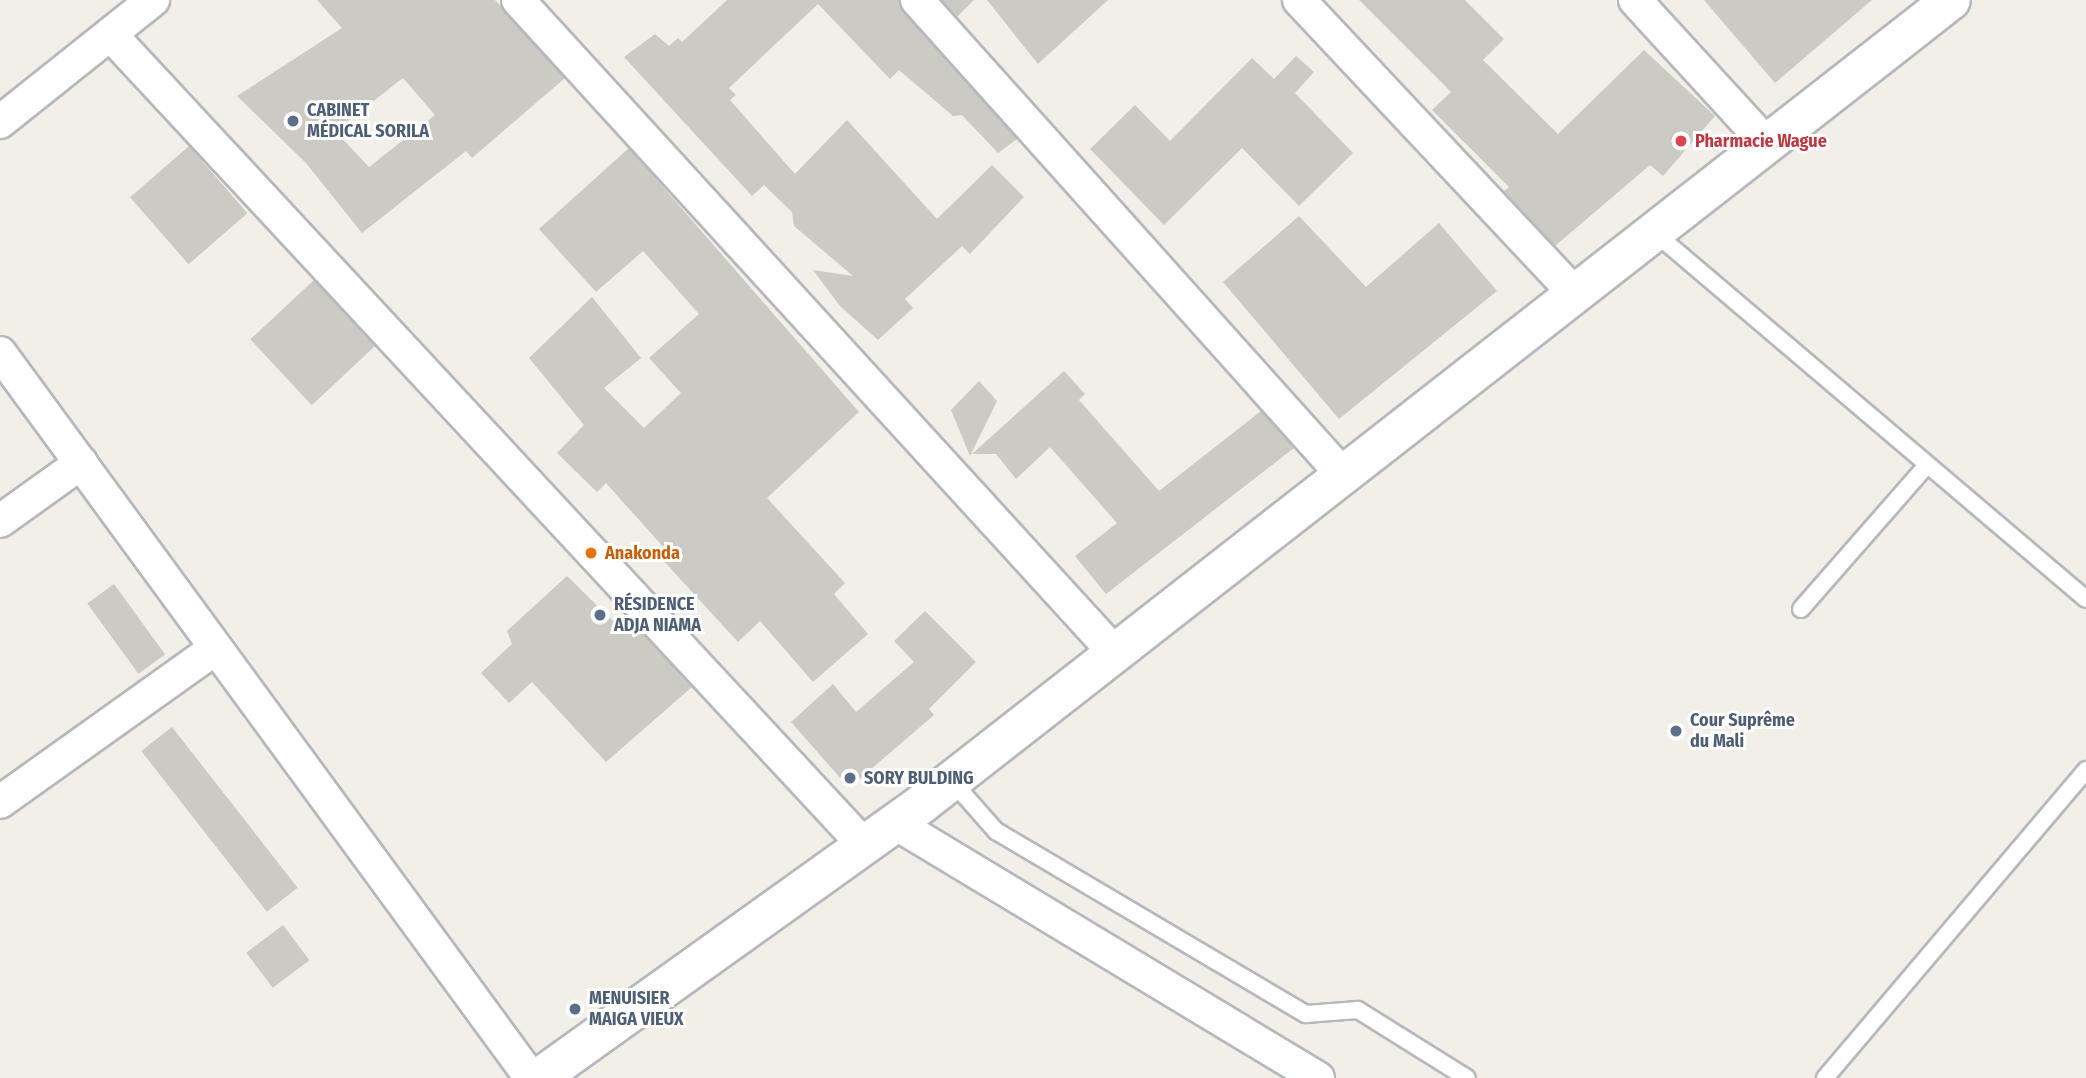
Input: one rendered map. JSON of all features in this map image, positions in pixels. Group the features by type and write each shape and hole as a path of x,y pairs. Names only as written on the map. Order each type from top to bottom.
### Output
{"street":[{"path":"0,122 153,0"},
{"path":"518,0 1115,653"},
{"path":"917,0 1343,475"},
{"path":"1299,0 1576,295"},
{"path":"1635,0 1767,144"},
{"path":"539,1078 880,834 951,780 1951,0"},
{"path":"111,35 880,834 1318,1078"},
{"path":"0,353 531,1078"},
{"path":"0,521 81,463"},
{"path":"0,803 216,648"}],"lane":[{"path":"1655,233 1926,466 2086,599"},
{"path":"1801,609 1926,466"},
{"path":"1825,1078 2086,770"},
{"path":"951,780 996,831 1306,1014 1358,1010 1467,1078"}],"building":[{"path":"317,0 495,0 565,78 472,158 466,151 362,233 306,163 237,96 342,28","holes":["403,78 435,115 369,167 335,131"]},
{"path":"727,0 899,0 1017,139 998,153 962,115 953,116 899,70 890,79 818,4 729,88 736,95 730,100 795,174 847,120 937,219 992,165 1024,197 970,254 962,246 905,299 913,308 878,340 840,306 813,270 853,276 794,226 792,212 764,185 752,196 624,57 655,34 669,46 678,38 682,42"},
{"path":"942,0 974,0 957,17"},
{"path":"987,0 1108,0 1038,64"},
{"path":"1359,0 1465,0 1504,39 1483,60 1558,134 1644,50 1715,116 1663,176 1650,165 1555,246 1504,191 1509,187 1432,110 1451,92"},
{"path":"1704,0 1872,0 1775,83"},
{"path":"1296,56 1314,72 1295,93 1353,153 1299,206 1242,148 1164,225 1090,149 1135,105 1170,141 1252,58 1274,79"},
{"path":"189,146 247,213 189,264 130,197"},
{"path":"629,148 859,412 767,498 845,583 834,594 868,634 813,682 760,621 738,642 659,556 666,550 606,483 597,492 557,453 584,425 529,358 592,297 641,358 604,388 644,428 681,393 649,358 699,314 643,251 596,292 539,229"},
{"path":"1299,216 1366,287 1439,223 1497,291 1339,419 1223,282"},
{"path":"314,280 375,346 312,405 250,339"},
{"path":"1064,371 1085,394 1079,400 1159,491 1261,411 1294,448 1106,594 1075,556 1117,523 1050,447 1016,479 996,454 972,454"},
{"path":"979,381 997,401 970,456 951,410"},
{"path":"567,576 623,631 632,623 692,687 606,762 532,682 509,703 481,673 512,644 507,631"},
{"path":"114,584 165,654 138,674 87,603"},
{"path":"925,611 976,662 929,709 934,715 849,788 791,722 833,684 856,712 914,662 894,641"},
{"path":"172,727 298,888 267,912 141,751"},
{"path":"283,925 309,960 273,988 246,953"}],"place":[{"name":"CABINET MÉDICAL SORILA","path":"293,121"},
{"name":"Pharmacie Wague","path":"1681,141"},
{"name":"Anakonda","path":"591,553"},
{"name":"RÉSIDENCE ADJA NIAMA","path":"600,615"},
{"name":"Cour Suprême du Mali","path":"1676,731"},
{"name":"SORY BULDING","path":"850,778"},
{"name":"MENUISIER MAIGA VIEUX","path":"575,1009"}]}
